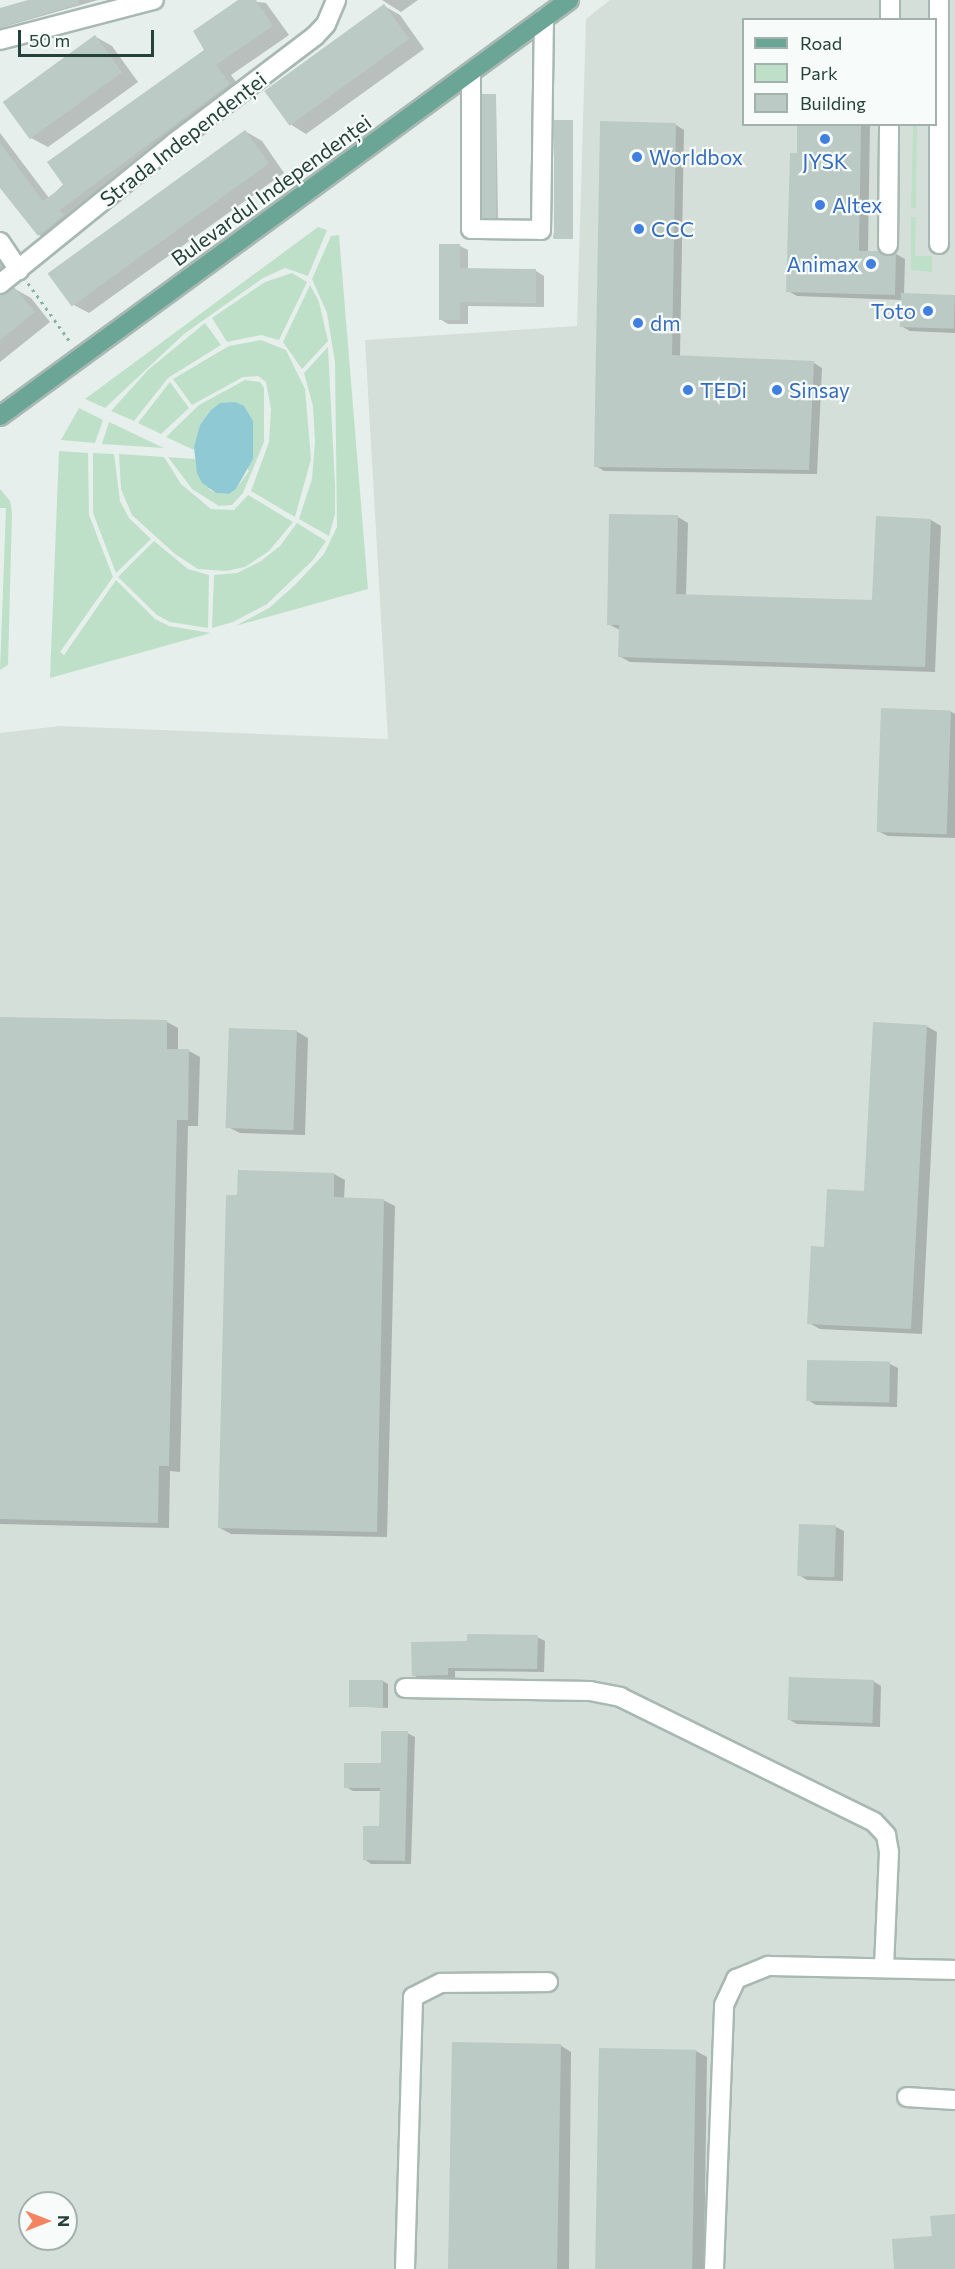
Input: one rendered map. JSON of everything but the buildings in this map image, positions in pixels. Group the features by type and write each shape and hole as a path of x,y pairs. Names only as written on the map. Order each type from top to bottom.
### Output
{"main road":[{"name":"Bulevardul Independenței","path":"0,416 569,0"}],"street":[{"path":"0,40 154,0"},
{"name":"Strada Independenței","path":"0,284 174,143 315,36 326,24 336,0"},
{"path":"890,0 890,18"},
{"path":"939,0 947,207 939,244"},
{"path":"471,73 471,229 541,230 544,18"},
{"path":"888,245 889,126"},
{"path":"0,242 19,270"},
{"path":"405,1688 590,1691 620,1697 874,1822 886,1835 889,1852 884,1968"},
{"path":"714,2269 724,2005 736,1979 768,1966 955,1970"},
{"path":"405,2269 413,1997 441,1983 548,1982"},
{"path":"907,2097 955,2100"}],"path":[{"path":"19,270 80,357"}],"shaded area":[{"path":"610,0 955,0 955,2269 0,2269 0,733 60,726 388,739 365,340 577,326 586,19"}],"green space":[{"path":"913,126 917,126 916,208 911,208"},
{"path":"911,217 916,217 915,256 932,256 932,272 911,270"},
{"path":"318,227 327,230 308,276 285,268 263,278 184,334 105,408 85,399"},
{"path":"339,235 368,589 235,626 269,608 296,584 324,554 337,527 335,362 327,313 312,279 331,236"},
{"path":"292,273 307,282 279,340 261,335 227,342 212,318 265,282"},
{"path":"310,285 319,302 328,341 302,369 283,342"},
{"path":"205,323 221,345 168,378 134,421 111,411 148,370"},
{"path":"261,340 286,350 305,389 311,459 295,517 251,491 269,442 271,409 266,382 258,376 243,377 192,405 173,379 229,346"},
{"path":"328,347 335,485 335,514 329,536 299,519 312,479 315,442 313,406 304,373"},
{"path":"245,380 260,382 264,388 264,442 243,493 232,505 219,506 192,489 168,457 195,459 210,490 216,493 229,494 236,489 249,471 210,411 200,425 194,450 166,437 199,405"},
{"path":"170,382 189,408 161,434 138,423"},
{"path":"79,408 103,420 95,443 61,440"},
{"path":"109,422 164,448 102,444"},
{"path":"59,451 88,453 89,515 113,577 60,652 64,655 116,580 155,619 169,626 211,633 50,678"},
{"path":"93,453 114,454 120,501 129,518 151,539 116,573 93,513"},
{"path":"119,454 164,457 181,484 211,509 234,510 248,495 293,522 269,551 245,567 226,571 198,569 175,554 132,515 121,489"},
{"path":"0,489 10,501 12,512 8,665 0,670 6,508 0,508"},
{"path":"297,523 326,541 313,560 267,604 233,622 212,628 214,575 237,573 261,561 280,546"},
{"path":"154,541 188,569 209,575 208,628 170,622 157,615 118,577"}],"water":[{"path":"235,402 244,406 253,421 253,459 236,489 229,494 216,493 202,483 197,473 194,447 200,425 210,411 220,403"}],"place":[{"name":"JYSK","path":"825,139"},
{"name":"Worldbox","path":"637,157"},
{"name":"Altex","path":"820,205"},
{"name":"CCC","path":"639,229"},
{"name":"Animax","path":"871,264"},
{"name":"Toto","path":"928,311"},
{"name":"dm","path":"638,323"},
{"name":"TEDi","path":"688,390"},
{"name":"Sinsay","path":"777,390"}]}
